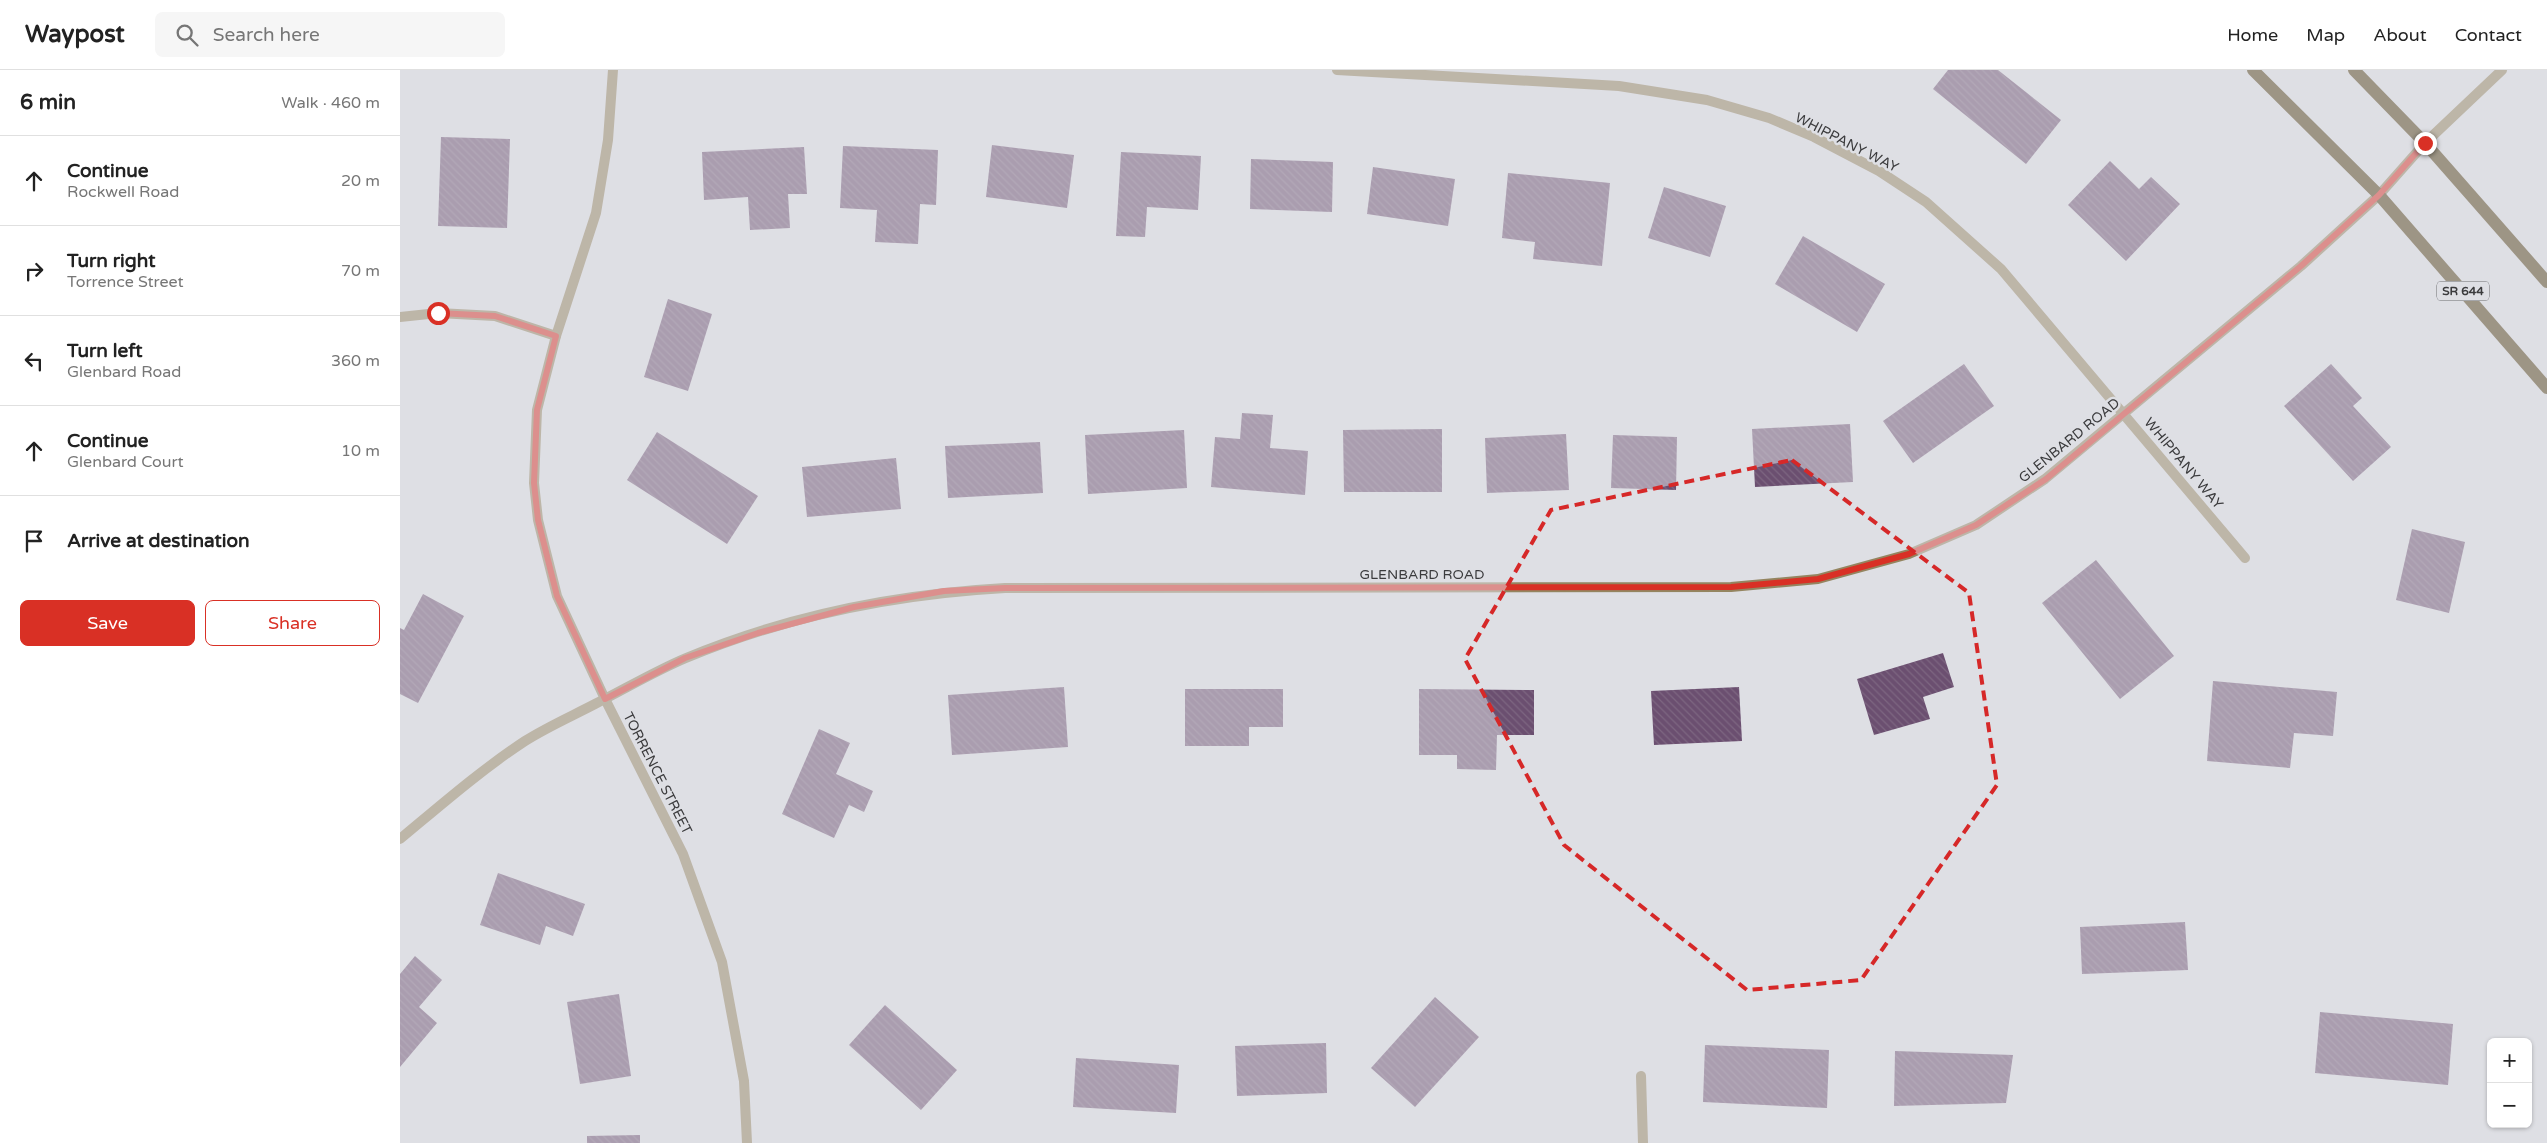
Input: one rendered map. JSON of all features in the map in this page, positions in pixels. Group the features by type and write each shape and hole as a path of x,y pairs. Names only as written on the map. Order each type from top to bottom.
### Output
{"main road":[{"name":"SR 644","path":"2253,70 2379,195 2547,388"},
{"path":"2354,70 2425,143 2547,282"}],"street":[{"name":"TORRENCE STREET","path":"613,70 608,140 596,213 556,336 537,410 534,483 538,520 557,596 605,699 683,854 722,962 744,1081 746,1143"},
{"name":"WHIPPANY WAY","path":"1337,70 1619,86 1707,100 1768,118 1814,137 1879,171 1926,202 2001,269 2246,558"},
{"name":"GLENBARD ROAD","path":"400,838 492,763 527,740 685,658 758,633 854,607 944,591 1025,588 1731,587 1818,579 1909,554 1976,525 2046,479 2301,266 2379,195 2425,143 2502,70"},
{"path":"400,317 438,313 495,316 556,336"},
{"path":"1641,1076 1643,1143"}],"highlighted area":[{"path":"1792,460 1969,593 1997,785 1861,980 1747,990 1564,845 1465,659 1551,510"}],"building":[{"path":"1948,70 1998,70 2061,120 2026,164 1933,89"},
{"path":"441,137 510,139 507,228 438,226"},
{"path":"992,145 1074,155 1067,208 986,197"},
{"path":"843,146 938,150 936,205 920,204 918,244 875,242 877,210 840,208"},
{"path":"804,147 807,194 788,194 790,228 750,230 748,197 704,200 702,152"},
{"path":"1121,152 1201,156 1198,210 1147,207 1145,237 1116,236"},
{"path":"1251,159 1333,162 1332,212 1250,209"},
{"path":"2110,161 2139,189 2151,177 2180,204 2126,261 2068,205"},
{"path":"1373,167 1455,179 1448,226 1367,214"},
{"path":"1508,173 1610,183 1602,266 1533,259 1535,242 1502,238"},
{"path":"1664,187 1726,206 1710,257 1648,238"},
{"path":"1803,236 1885,284 1857,332 1775,284"},
{"path":"668,299 712,314 688,391 644,377"},
{"path":"1964,364 1994,406 1913,463 1883,421"},
{"path":"2331,364 2362,398 2353,406 2391,447 2353,481 2284,406"},
{"path":"1242,413 1273,415 1270,448 1308,451 1305,495 1211,487 1215,437 1240,439"},
{"path":"1850,424 1853,482 1755,487 1752,429"},
{"path":"1442,429 1442,492 1344,492 1343,430"},
{"path":"1184,430 1187,488 1088,494 1085,435"},
{"path":"657,432 758,496 727,544 627,480"},
{"path":"1566,434 1569,490 1487,493 1485,438"},
{"path":"1613,435 1677,437 1676,490 1611,488"},
{"path":"1040,442 1043,493 948,498 945,446"},
{"path":"896,458 901,509 807,517 802,467"},
{"path":"2412,529 2465,542 2449,613 2396,600"},
{"path":"2096,560 2174,656 2120,699 2042,603"},
{"path":"423,594 464,616 418,703 400,694 400,628 404,630"},
{"path":"1943,653 1954,687 1923,697 1930,719 1874,735 1857,679"},
{"path":"2213,681 2337,692 2333,736 2294,733 2290,768 2207,761"},
{"path":"1064,687 1068,747 952,755 948,695"},
{"path":"1739,687 1742,741 1654,745 1651,691"},
{"path":"1185,689 1283,689 1283,727 1249,727 1249,746 1185,746"},
{"path":"1419,689 1534,690 1534,735 1497,735 1496,770 1457,769 1457,755 1419,755"},
{"path":"819,729 850,743 836,774 873,791 864,812 849,805 834,838 782,814"},
{"path":"498,873 585,904 573,936 546,926 540,945 480,925"},
{"path":"2185,922 2188,970 2082,974 2080,927"},
{"path":"415,956 442,980 419,1007 437,1023 400,1067 400,974"},
{"path":"619,994 631,1076 580,1084 567,1002"},
{"path":"1435,997 1479,1037 1415,1107 1371,1068"},
{"path":"885,1005 957,1070 921,1110 849,1045"},
{"path":"2320,1012 2453,1024 2448,1085 2315,1073"},
{"path":"1326,1043 1327,1093 1237,1096 1235,1046"},
{"path":"1705,1045 1829,1050 1827,1108 1703,1102"},
{"path":"1895,1051 2013,1055 2006,1103 1894,1106"},
{"path":"1076,1058 1179,1065 1176,1113 1073,1107"},
{"path":"640,1135 640,1143 587,1143 587,1136"}],"route":[{"path":"438,313 495,316 556,336 537,410 534,483 538,520 557,596 605,699 685,658 758,633 854,607 944,591 1005,588 1731,587 1818,579 1909,554 1976,525 2046,479 2301,266 2379,195 2425,143"}]}
